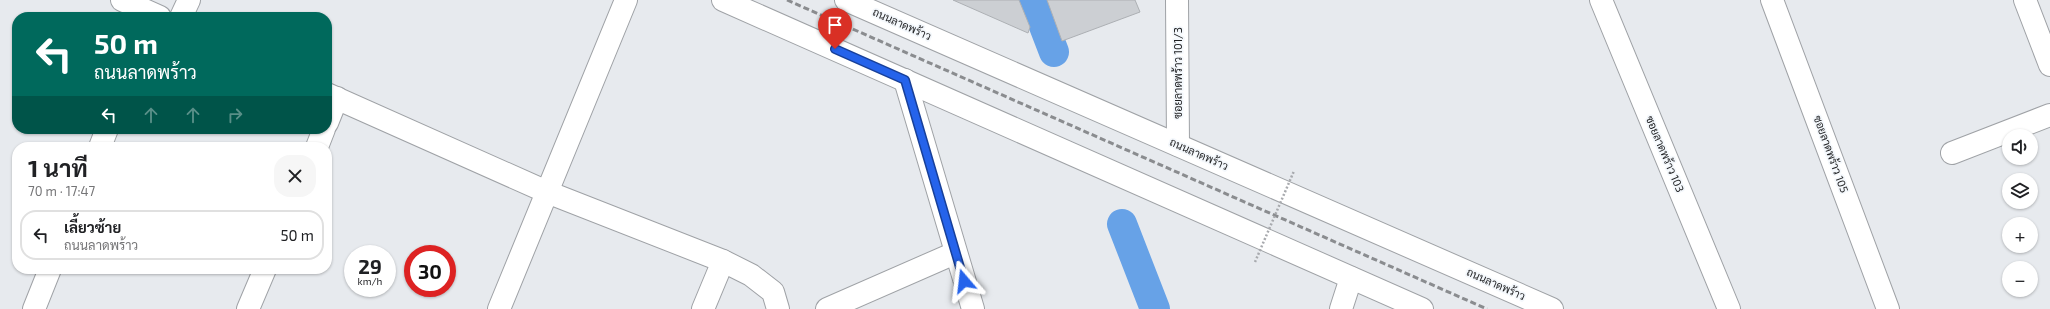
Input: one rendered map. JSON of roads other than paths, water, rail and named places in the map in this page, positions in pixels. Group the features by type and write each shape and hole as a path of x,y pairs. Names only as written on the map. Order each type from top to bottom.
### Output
{"street":[{"path":"123,0 148,12"},
{"path":"183,12 189,0"},
{"path":"499,309 626,0"},
{"path":"723,0 1422,309"},
{"name":"ถนนลาดพร้าว","path":"846,0 1552,309"},
{"name":"ซอยลาดพร้าว 101/3","path":"1177,0 1178,145"},
{"name":"ซอยลาดพร้าว 103","path":"1601,0 1729,309"},
{"name":"ซอยลาดพร้าว 105","path":"1772,0 1888,309"},
{"path":"2025,0 2050,65"},
{"path":"905,80 955,253 973,309"},
{"path":"332,96 547,192 722,261 751,275 773,292 778,309"},
{"path":"1952,153 2050,115"},
{"path":"827,309 955,253"},
{"path":"703,309 722,261"},
{"path":"34,309 48,274"},
{"path":"248,309 263,274"},
{"path":"1341,309 1351,278"}],"waterway":[{"path":"1034,0 1054,52"},
{"path":"1122,224 1155,309"}],"railway":[{"path":"787,0 1487,309"}]}
